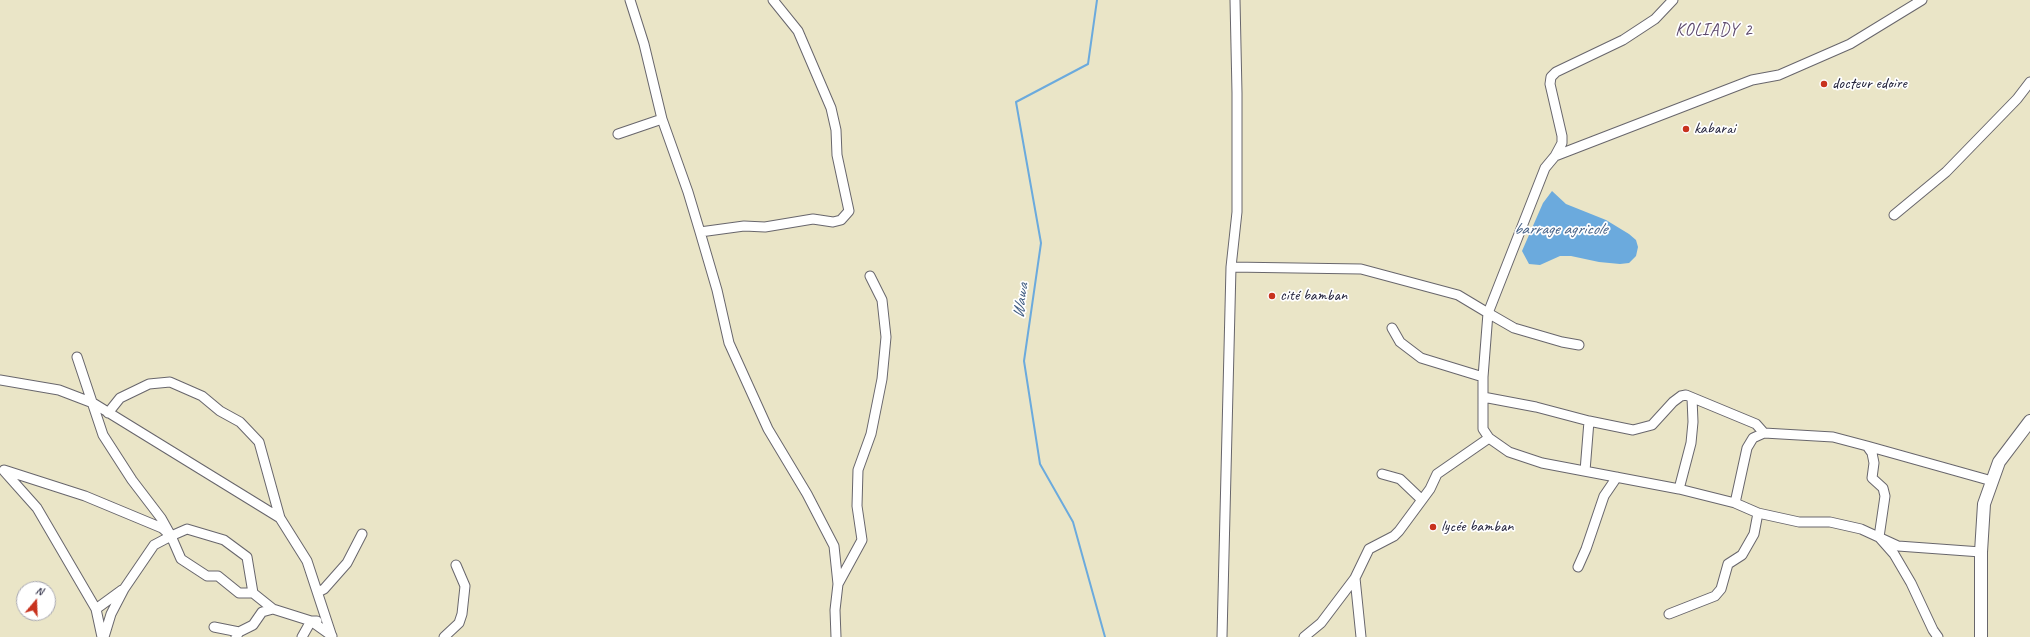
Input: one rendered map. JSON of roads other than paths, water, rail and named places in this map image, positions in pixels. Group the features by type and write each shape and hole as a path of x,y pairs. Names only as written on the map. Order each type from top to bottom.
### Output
{"main road":[{"path":"1981,637 1981,552 1984,504 1999,462 2030,421"}],"street":[{"path":"630,0 644,44 662,119 688,192 717,290 729,343 768,429 807,494 834,546 838,584 835,610 836,637"},
{"path":"700,232 744,226 765,227 813,219 833,222 841,220 849,211 837,155 832,108 798,30 773,0"},
{"path":"1222,637 1231,267 1237,212 1238,94 1236,0"},
{"path":"1673,0 1655,19 1623,40 1556,72 1551,77 1550,84 1562,136 1562,143 1555,156 1545,168 1488,313 1483,377 1483,429 1489,438 1509,452 1542,463 1679,489 1735,503 1758,513 1799,522 1830,522 1861,529 1879,538 1896,550 1938,637"},
{"path":"1555,156 1752,80 1778,74 1850,44 1922,0"},
{"path":"1894,216 1946,172 2017,99 2030,82"},
{"path":"618,134 662,119"},
{"path":"1231,267 1361,269 1458,295 1514,328 1562,342 1579,345"},
{"path":"838,584 862,540 857,506 858,470 871,434 882,379 886,337 882,300 870,276"},
{"path":"1392,328 1400,342 1422,358 1483,377"},
{"path":"77,357 102,435 171,536 181,559 207,576 218,576 239,592 253,593 273,609 311,621 327,622"},
{"path":"0,380 59,390 93,403 280,518"},
{"path":"108,412 120,398 149,384 170,382 202,396 220,411 240,422 259,442 280,518 307,561 332,636"},
{"path":"1483,397 1536,407 1589,421 1633,430 1652,425 1681,396 1686,395 1756,424 1764,433"},
{"path":"1679,489 1691,443 1693,422 1692,398"},
{"path":"1585,471 1589,421"},
{"path":"1735,503 1747,448 1753,438 1764,433 1833,438 1992,481"},
{"path":"1304,637 1321,623 1355,578 1369,549 1394,536 1399,531 1422,500 1441,469 1489,438"},
{"path":"1867,446 1872,453 1874,463 1872,478 1883,488 1885,496 1879,538"},
{"path":"2,468 85,496 162,528 171,536"},
{"path":"2,468 37,508 96,609 103,637"},
{"path":"1382,474 1400,479 1422,500"},
{"path":"1578,567 1586,549 1604,496 1617,477"},
{"path":"1669,614 1716,596 1721,589 1728,564 1742,555 1754,534 1758,513"},
{"path":"103,637 124,589 154,545 187,529 224,540 247,557 253,593"},
{"path":"318,592 324,589 347,563 362,534"},
{"path":"1896,550 1981,552"},
{"path":"444,637 459,623 462,614 465,586 456,564"},
{"path":"1355,578 1361,637"},
{"path":"96,609 124,589"},
{"path":"214,626 237,635 253,624 262,612 273,609"},
{"path":"311,621 332,636"},
{"path":"302,637 311,621"}],"water":[{"name":"barrage agricole","path":"1552,191 1566,204 1606,220 1629,234 1636,240 1638,247 1636,256 1629,263 1620,264 1599,262 1571,256 1560,256 1540,265 1529,264 1522,251 1543,203"}],"waterway":[{"name":"Wawa","path":"1097,0 1088,64 1016,102 1041,243 1024,361 1040,464 1073,522 1105,637"}],"place":[{"name":"docteur edoire","path":"1824,84"},
{"name":"kabarai","path":"1686,129"},
{"name":"cité bamban","path":"1272,296"},
{"name":"lycée bamban","path":"1433,527"}],"district":[{"name":"KOLIADY 2","path":"1714,31"}]}
